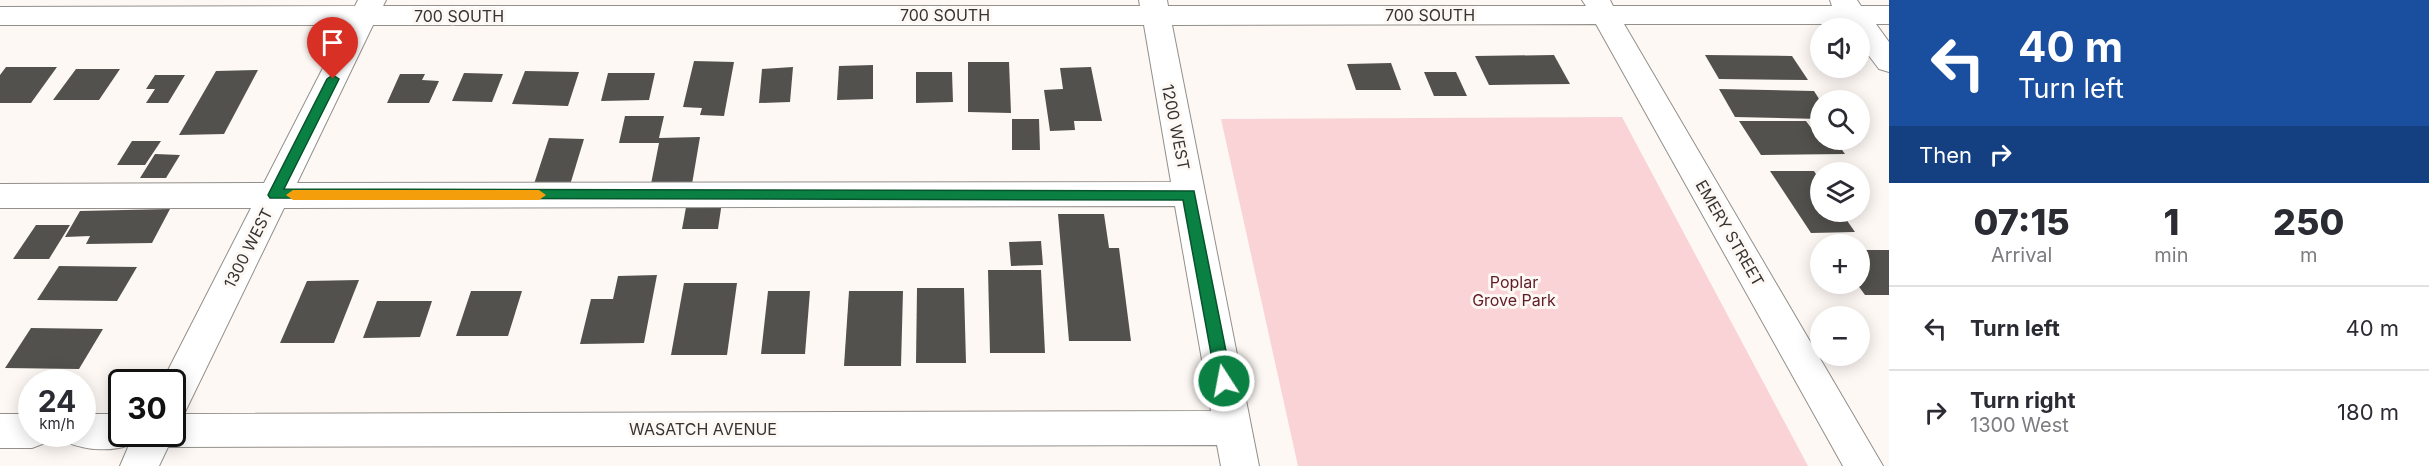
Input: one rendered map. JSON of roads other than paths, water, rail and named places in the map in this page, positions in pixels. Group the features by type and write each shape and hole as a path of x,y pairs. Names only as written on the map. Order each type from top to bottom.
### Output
{"street":[{"name":"700 SOUTH","path":"0,16 368,8 1848,8 1889,15"},
{"name":"1300 WEST","path":"186,372 368,8"},
{"name":"1200 WEST","path":"1154,8 1240,466"},
{"name":"EMERY STREET","path":"1600,8 1864,466"},
{"path":"1848,8 1889,62"},
{"path":"0,196 1189,195"},
{"name":"WASATCH AVENUE","path":"186,431 1233,428"},
{"path":"0,431 18,431"},
{"path":"139,466 148,447"}],"park label":[{"name":"Poplar Grove Park","path":"1514,291"}]}
